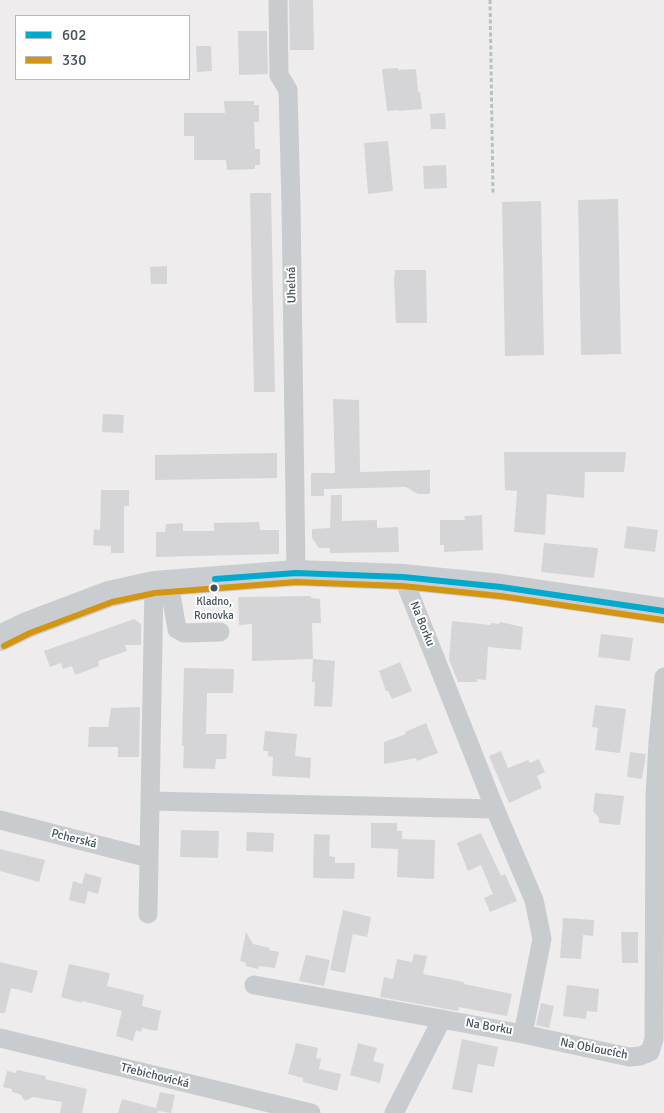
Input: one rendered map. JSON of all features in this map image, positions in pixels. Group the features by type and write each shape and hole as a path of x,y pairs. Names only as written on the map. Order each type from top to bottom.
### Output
{"main road":[{"path":"0,638 27,625 109,594 162,583 296,573 403,577 501,587 664,611"}],"street":[{"name":"Uhelná","path":"278,0 280,75 288,90 296,573"},
{"name":"Na Borku","path":"254,985 523,1034 542,939 534,900 495,809 403,577"},
{"path":"162,583 177,629 184,633 220,632"},
{"path":"148,914 150,801 162,583"},
{"name":"Na Obloucích","path":"523,1034 629,1057 640,1056 650,1052 654,1039 655,796 664,677"},
{"path":"150,801 495,809"},
{"name":"Pcherská","path":"0,820 149,858"},
{"path":"394,1113 442,1019"},
{"name":"Třebichovická","path":"0,1038 311,1113"}],"path":[{"path":"490,0 493,193"}],"building":[{"path":"289,0 313,0 314,50 290,50"},
{"path":"238,31 267,31 268,74 239,75"},
{"path":"196,46 211,46 212,71 197,72"},
{"path":"398,68 398,70 416,69 422,109 387,111 382,69"},
{"path":"224,101 254,101 254,105 259,105 259,122 254,122 255,149 260,149 260,165 255,165 255,169 227,170 226,160 194,160 194,136 184,136 184,113 225,113"},
{"path":"445,113 446,129 431,129 430,114"},
{"path":"388,141 393,191 368,194 364,143"},
{"path":"446,165 447,188 424,189 423,166"},
{"path":"250,193 271,193 275,392 254,392"},
{"path":"618,199 621,354 581,355 578,200"},
{"path":"541,201 544,355 505,356 502,202"},
{"path":"167,266 167,284 151,284 150,267"},
{"path":"395,270 426,270 427,323 396,323"},
{"path":"333,399 359,400 360,472 430,470 430,494 418,494 406,487 324,489 324,496 311,496 311,473 335,473"},
{"path":"103,414 124,415 123,433 102,432"},
{"path":"504,452 626,452 624,472 585,472 584,498 547,494 545,535 514,532 517,491 505,490"},
{"path":"277,453 277,478 155,480 155,455"},
{"path":"101,490 129,490 129,506 124,506 124,553 111,553 111,546 93,545 94,529 100,530"},
{"path":"331,495 342,495 342,521 377,520 377,528 398,527 399,552 330,553 330,548 319,548 312,538 312,529 330,528"},
{"path":"482,515 483,550 444,552 444,545 440,545 440,520 465,520 464,516"},
{"path":"259,522 260,530 279,530 279,554 156,557 156,532 165,532 166,524 183,523 183,531 214,531 214,523"},
{"path":"627,526 658,530 655,552 624,548"},
{"path":"544,543 598,548 594,578 541,572"},
{"path":"311,596 311,598 320,599 321,623 312,623 313,659 252,661 252,624 239,625 238,597"},
{"path":"134,619 141,624 141,645 125,645 127,651 98,661 99,666 75,675 72,666 63,669 61,663 50,667 44,651"},
{"path":"452,621 490,625 491,623 499,624 500,622 523,627 521,650 488,647 486,680 477,679 477,682 458,682 449,660"},
{"path":"601,634 633,638 630,661 598,657"},
{"path":"313,659 335,661 332,707 314,706 315,682 312,682"},
{"path":"400,662 412,691 392,699 388,691 386,691 379,671"},
{"path":"184,668 234,669 233,693 207,693 206,734 227,734 226,759 216,759 215,769 183,768"},
{"path":"595,705 626,709 620,753 595,750 598,728 592,727"},
{"path":"140,707 139,757 118,757 118,747 88,747 89,727 108,727 111,708"},
{"path":"426,723 438,753 417,761 416,758 384,764 384,742 406,734 405,732"},
{"path":"265,731 297,734 295,756 311,758 310,778 272,776 273,757 268,756 268,751 263,751"},
{"path":"501,751 508,768 528,760 530,763 539,759 545,772 537,776 542,788 509,803 489,756"},
{"path":"630,752 646,754 642,779 627,777"},
{"path":"595,793 624,796 620,825 599,823 599,818 593,811"},
{"path":"371,823 397,823 397,831 402,831 402,839 435,840 434,879 397,877 398,849 371,848"},
{"path":"181,830 219,831 218,858 180,857"},
{"path":"247,832 274,833 273,852 246,851"},
{"path":"481,833 501,876 505,874 517,901 490,912 484,898 493,894 481,865 468,871 457,843"},
{"path":"314,834 330,835 329,856 335,857 335,863 355,863 354,879 313,878"},
{"path":"0,849 45,860 39,882 0,871"},
{"path":"85,873 102,878 98,894 88,891 85,904 69,900 73,881 82,884"},
{"path":"343,910 371,917 367,937 353,934 345,973 330,970"},
{"path":"563,918 594,920 593,936 583,935 581,959 560,958"},
{"path":"246,932 253,944 279,952 275,968 259,966 258,969 246,966 246,963 240,961"},
{"path":"621,932 638,932 638,963 622,963"},
{"path":"414,954 427,956 423,974 512,994 507,1016 459,1007 458,1011 380,997 384,977 393,979 397,959 412,962"},
{"path":"306,955 330,960 324,986 299,981"},
{"path":"0,962 38,971 32,993 11,988 5,1013 0,1013"},
{"path":"69,964 110,973 107,986 144,995 142,1006 161,1011 157,1031 142,1028 141,1032 136,1030 133,1041 116,1036 122,1011 61,997"},
{"path":"567,985 599,989 597,1012 587,1011 586,1019 563,1016"},
{"path":"541,1003 554,1006 549,1028 536,1025"},
{"path":"462,1039 498,1047 494,1067 478,1064 472,1093 452,1089"},
{"path":"296,1043 318,1048 316,1058 321,1059 319,1069 341,1074 337,1091 303,1082 303,1078 288,1074"},
{"path":"358,1043 377,1048 373,1061 384,1064 380,1083 350,1075"},
{"path":"17,1070 46,1076 45,1079 87,1089 82,1113 60,1113 62,1102 33,1097 25,1101 20,1094 12,1092 12,1089 3,1087 7,1071 16,1073"},
{"path":"160,1092 175,1095 171,1113 158,1111 158,1113 118,1113 122,1099 156,1108"}],"transit line":[{"name":"602","path":"215,579 296,573 403,577 501,587 664,611"},
{"name":"330","path":"4,646 30,633 112,602 155,593 296,582 402,586 500,596 663,620"}],"place":[{"name":"Kladno, Ronovka","path":"214,588"}]}
